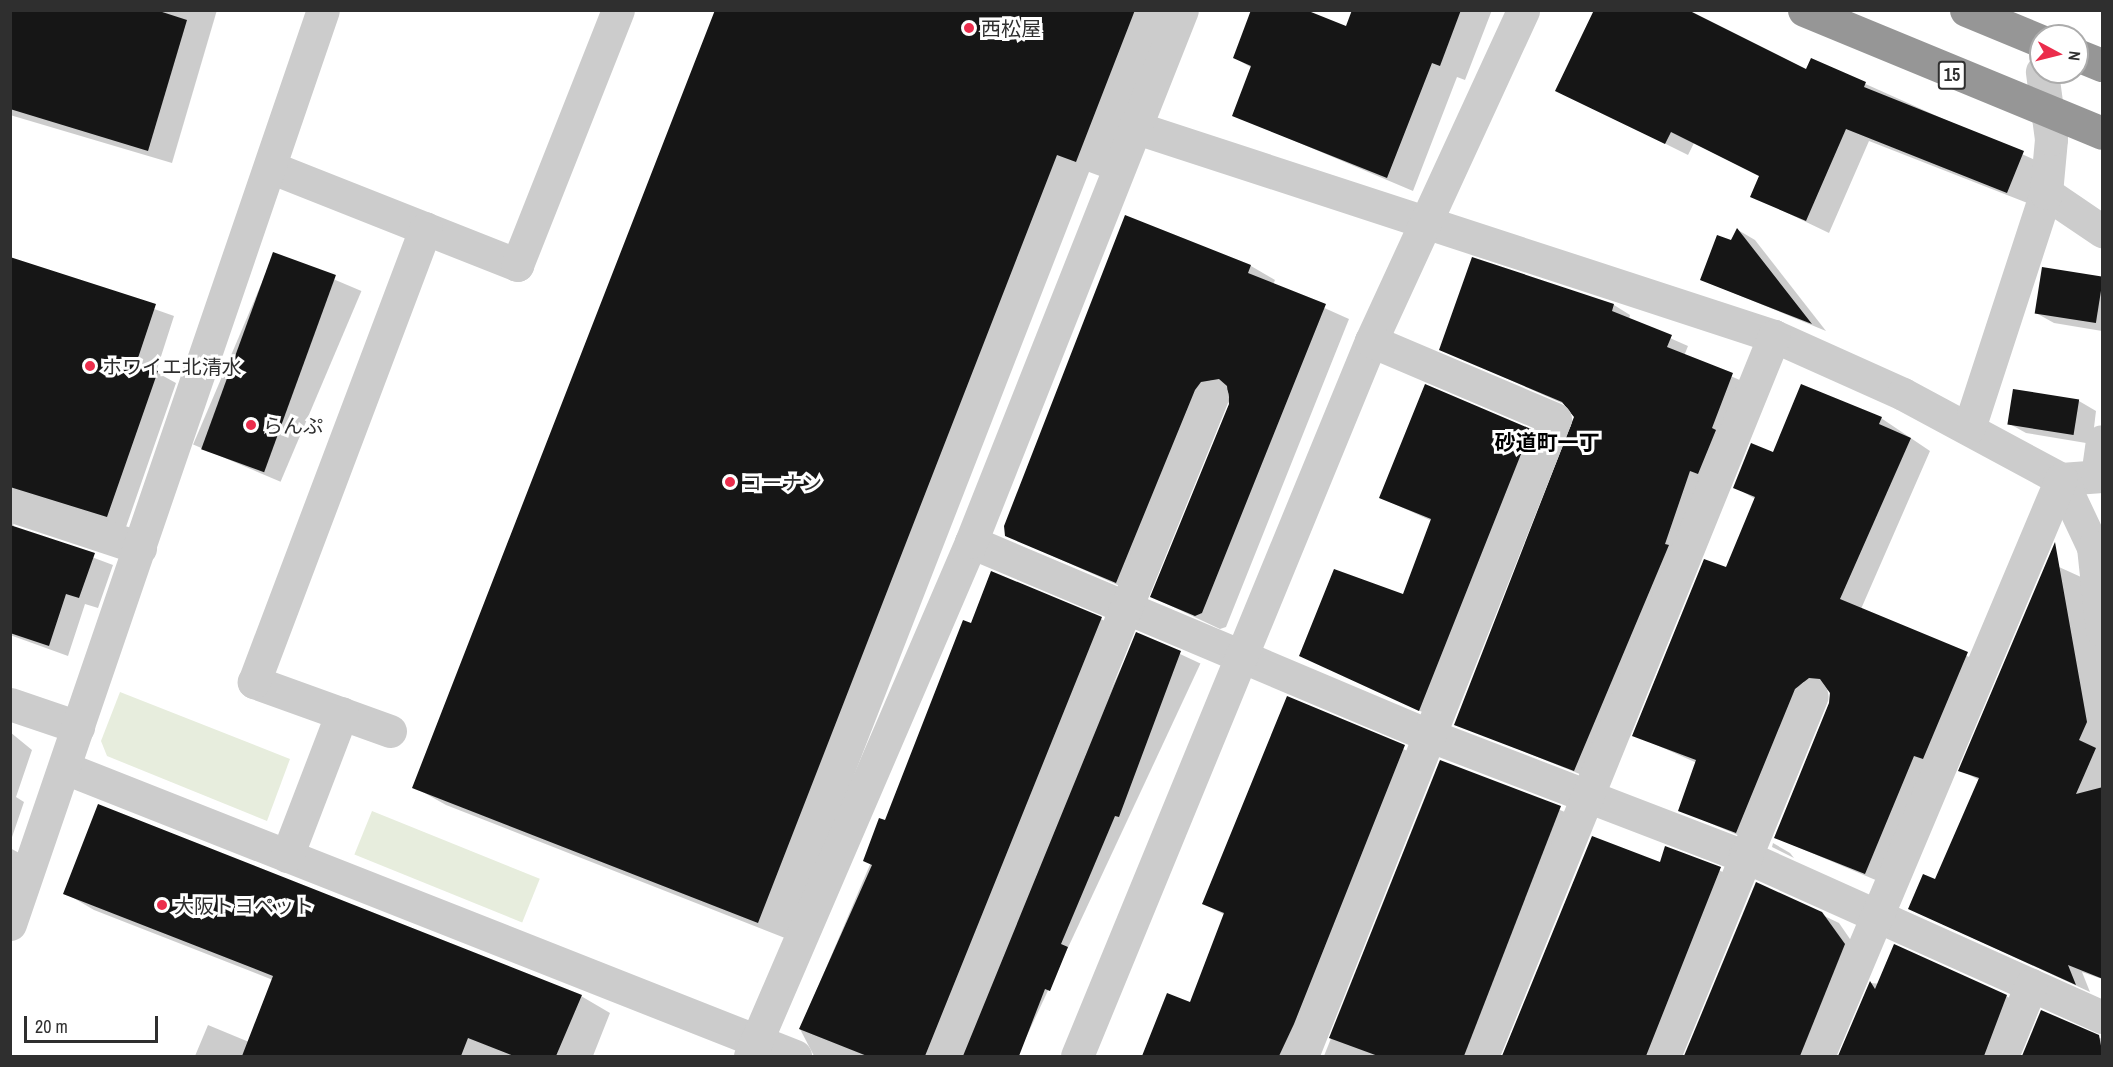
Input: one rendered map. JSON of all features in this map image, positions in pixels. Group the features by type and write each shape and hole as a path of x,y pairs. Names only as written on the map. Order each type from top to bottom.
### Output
{"highway":[{"name":"15","path":"1804,10 2103,133"},
{"path":"1966,10 2029,36"}],"street":[{"path":"10,924 323,10"},
{"path":"270,166 517,265 618,10"},
{"path":"753,1049 971,542 1182,10"},
{"path":"1077,1056 1239,652 1371,341 1524,10"},
{"path":"2018,10 2029,38"},
{"path":"1970,428 2046,193 2051,139 2044,84"},
{"path":"1134,127 1424,225 1774,336 1970,428 2061,478 2100,476 2103,441"},
{"path":"2046,193 2103,231"},
{"path":"390,731 254,682 426,228"},
{"path":"1482,1056 1774,336"},
{"path":"1302,1056 1555,419 1371,341"},
{"path":"943,1056 1212,397"},
{"path":"2061,478 2093,547 2103,631"},
{"path":"1818,1056 2061,478"},
{"path":"10,505 140,548"},
{"path":"971,542 1239,652 1431,736 1744,856 2103,1017"},
{"path":"1664,1056 1744,856 1812,696"},
{"path":"10,704 78,728"},
{"path":"287,856 342,713"},
{"path":"65,768 287,856 753,1049 795,1056"},
{"path":"2002,1056 2031,985"}],"green space":[{"path":"120,692 290,759 267,821 107,756 101,741"},
{"path":"372,811 540,879 522,922 354,855"}],"building":[{"path":"10,10 156,10 187,20 148,151 10,109"},
{"name":"コーナン","path":"715,10 1135,10 1076,162 1057,155 758,923 412,788"},
{"path":"1251,10 1306,10 1346,26 1352,10 1461,10 1440,66 1432,63 1387,178 1232,116 1251,66 1233,58"},
{"path":"1594,10 1688,10 1806,69 1811,58 1866,82 1864,87 2024,151 2007,193 1846,129 1806,221 1750,197 1759,176 1671,132 1665,144 1555,91"},
{"path":"1125,215 1251,265 1248,273 1326,304 1202,613 1195,616 1150,597 1229,404 1227,386 1219,379 1201,382 1195,390 1116,583 1005,536 1004,526"},
{"path":"1737,228 1812,324 1700,280 1717,235 1731,240"},
{"path":"273,252 336,275 264,472 201,449"},
{"path":"10,257 156,304 136,364 158,371 107,517 10,487"},
{"path":"1472,257 1614,304 1612,311 1672,335 1667,347 1733,373 1712,428 1716,430 1698,474 1690,471 1665,544 1669,545 1574,771 1454,725 1574,417 1562,402 1439,350"},
{"path":"2042,267 2102,277 2096,323 2035,313"},
{"path":"1425,384 1531,429 1419,711 1299,656 1334,569 1403,594 1431,519 1379,498"},
{"path":"1801,384 1882,417 1879,424 1911,438 1840,599 1968,652 1923,759 1914,756 1865,874 1774,838 1829,703 1830,693 1820,679 1809,678 1795,689 1736,833 1678,811 1696,760 1632,736 1704,559 1726,567 1755,497 1733,488 1751,443 1773,452"},
{"path":"2013,389 2079,399 2074,435 2007,425"},
{"path":"10,525 95,553 79,598 66,594 49,646 10,633"},
{"path":"2055,542 2087,722 2079,740 2096,748 2076,794 2103,787 2103,979 2068,965 2076,985 1908,909 1923,874 1935,879 1979,778 1958,771"},
{"path":"991,571 1102,617 925,1056 867,1056 799,1029 872,865 863,861 879,818 885,820 963,620 971,623"},
{"path":"1136,632 1181,651 1119,817 1115,816 1061,944 1068,947 1050,991 1045,989 1019,1056 963,1056"},
{"path":"1287,696 1405,745 1294,1024 1279,1056 1142,1056 1167,993 1190,1002 1224,913 1202,904"},
{"path":"1440,760 1561,806 1464,1056 1378,1056 1329,1038"},
{"path":"98,804 582,995 556,1056 514,1056 468,1038 461,1056 242,1056 273,976 63,894"},
{"path":"1592,836 1660,862 1665,846 1721,867 1646,1056 1502,1056"},
{"path":"1756,882 1822,912 1845,944 1800,1056 1684,1056"},
{"path":"1894,944 2007,995 1984,1056 1838,1056 1870,981 1875,989"},
{"path":"2041,1010 2099,1035 2103,1056 2022,1056"}],"place":[{"name":"西松屋","path":"969,28"},
{"name":"ホワイエ北清水","path":"90,366"},
{"name":"らんぷ","path":"251,425"},
{"name":"コーナン","path":"730,482"},
{"name":"大阪トヨペット","path":"162,905"}],"district":[{"name":"砂道町一丁","path":"1547,443"}]}
